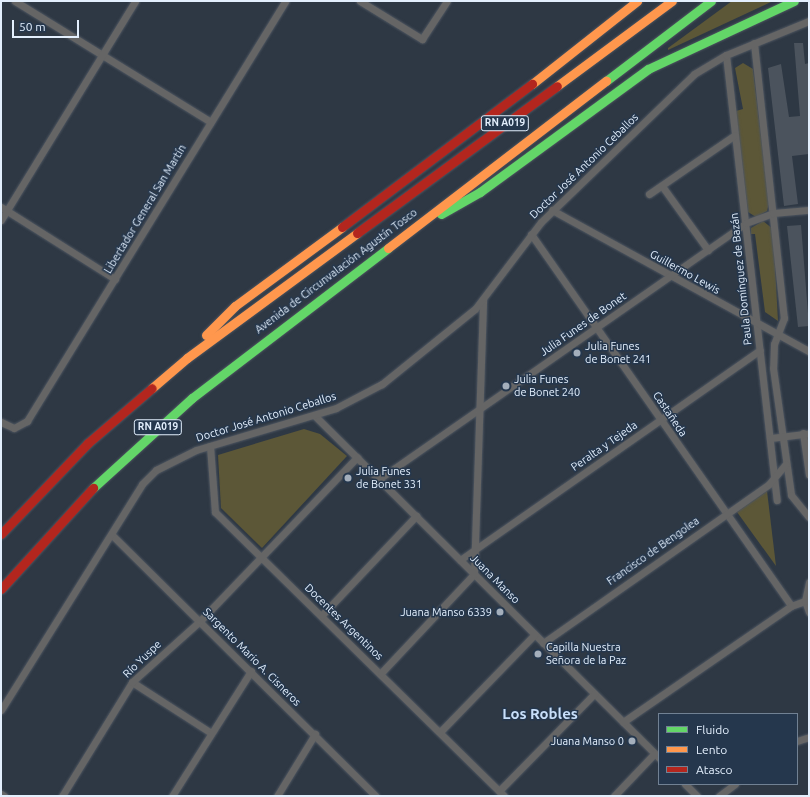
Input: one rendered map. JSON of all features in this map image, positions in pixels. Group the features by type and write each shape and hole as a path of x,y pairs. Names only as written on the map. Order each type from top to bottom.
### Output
{"highway":[{"path":"165,376 235,306 492,116 637,1"},
{"name":"Avenida de Circunvalación Agustín Tosco","path":"1,534 83,448 165,376 313,263 672,1"},
{"name":"Avenida de Circunvalación Agustín Tosco","path":"1,590 70,511 166,420 400,238 711,1"},
{"path":"769,11 784,1"},
{"path":"400,238 480,192 643,72 769,11 794,1"}],"street":[{"path":"15,1 101,56 211,122"},
{"path":"1,220 4,209 135,1"},
{"name":"Libertador General San Martín","path":"1,422 20,427 116,279 285,1"},
{"path":"360,1 422,39 447,1"},
{"name":"Doctor José Antonio Ceballos","path":"1,710 112,535 142,484 156,470 173,459 210,446 315,416 382,384 461,323 483,299 530,234 552,210 685,82 726,55 809,21"},
{"path":"754,43 784,318 778,334 773,368 791,496 809,517"},
{"name":"Paula Domínguez de Bazán","path":"726,55 777,500"},
{"path":"649,194 735,135"},
{"path":"662,186 708,250"},
{"path":"4,209 116,279"},
{"name":"Guillermo Lewis","path":"552,210 671,277 809,351"},
{"name":"Julia Funes de Bonet","path":"379,479 671,277 746,223 773,213 809,210"},
{"name":"Castañeda","path":"530,234 597,328 724,514 791,606"},
{"path":"381,673 474,574 483,299"},
{"name":"Peralta y Tejeda","path":"460,560 760,350"},
{"name":"Juana Manso","path":"315,416 656,756"},
{"path":"771,438 783,435 806,433 809,475"},
{"name":"Docentes Argentinos","path":"210,446 213,508 501,793"},
{"path":"261,557 357,457"},
{"name":"Francisco de Bengolea","path":"543,642 774,478 786,464"},
{"path":"322,615 416,516"},
{"name":"Sargento Mario A. Cisneros","path":"112,535 315,734 376,796"},
{"name":"Río Yuspe","path":"62,796 132,682 200,621 261,557"},
{"path":"809,582 805,601 809,612"},
{"path":"623,722 791,606 805,601"},
{"path":"440,732 535,634"},
{"path":"172,796 211,732 251,671"},
{"path":"132,682 211,732"},
{"path":"501,793 594,694"},
{"path":"277,796 315,734"},
{"path":"798,741 809,737"},
{"path":"614,796 656,756"},
{"path":"686,785 697,796"},
{"path":"719,796 734,785"}],"shaded area":[{"path":"732,1 773,1 668,50 668,48"},
{"path":"743,63 753,69 769,203 767,211 756,217 748,212 736,111 743,109 735,68"},
{"path":"763,221 773,229 778,321 765,312 755,234 751,234 751,228"},
{"path":"304,429 320,434 347,456 262,548 221,508 218,455"},
{"path":"767,491 776,566 737,512"}],"building":[{"path":"794,43 803,43 805,64 809,63 809,154 792,156 798,204 784,206 768,68 781,64 789,117 800,116"},
{"path":"801,225 809,326 798,327 787,226"}],"traffic: fast":[{"path":"606,81 711,1"},
{"path":"441,214 480,192 648,69 794,1"},
{"path":"93,488 192,398 388,248"}],"traffic: slow":[{"path":"532,84 637,1"},
{"path":"557,86 672,1"},
{"path":"388,248 606,81"},
{"path":"206,335 235,306 342,227"},
{"path":"152,388 187,358 357,233"}],"traffic: jam":[{"path":"342,227 532,84"},
{"path":"357,233 557,86"},
{"path":"1,534 88,443 152,388"},
{"path":"1,589 93,488"}],"place":[{"name":"Julia Funes de Bonet 241","path":"577,353"},
{"name":"Julia Funes de Bonet 240","path":"506,386"},
{"name":"Julia Funes de Bonet 331","path":"348,478"},
{"name":"Juana Manso 6339","path":"500,612"},
{"name":"Capilla Nuestra Señora de la Paz","path":"538,654"},
{"name":"Juana Manso 0","path":"632,741"}],"district":[{"name":"Los Robles","path":"540,714"}]}
